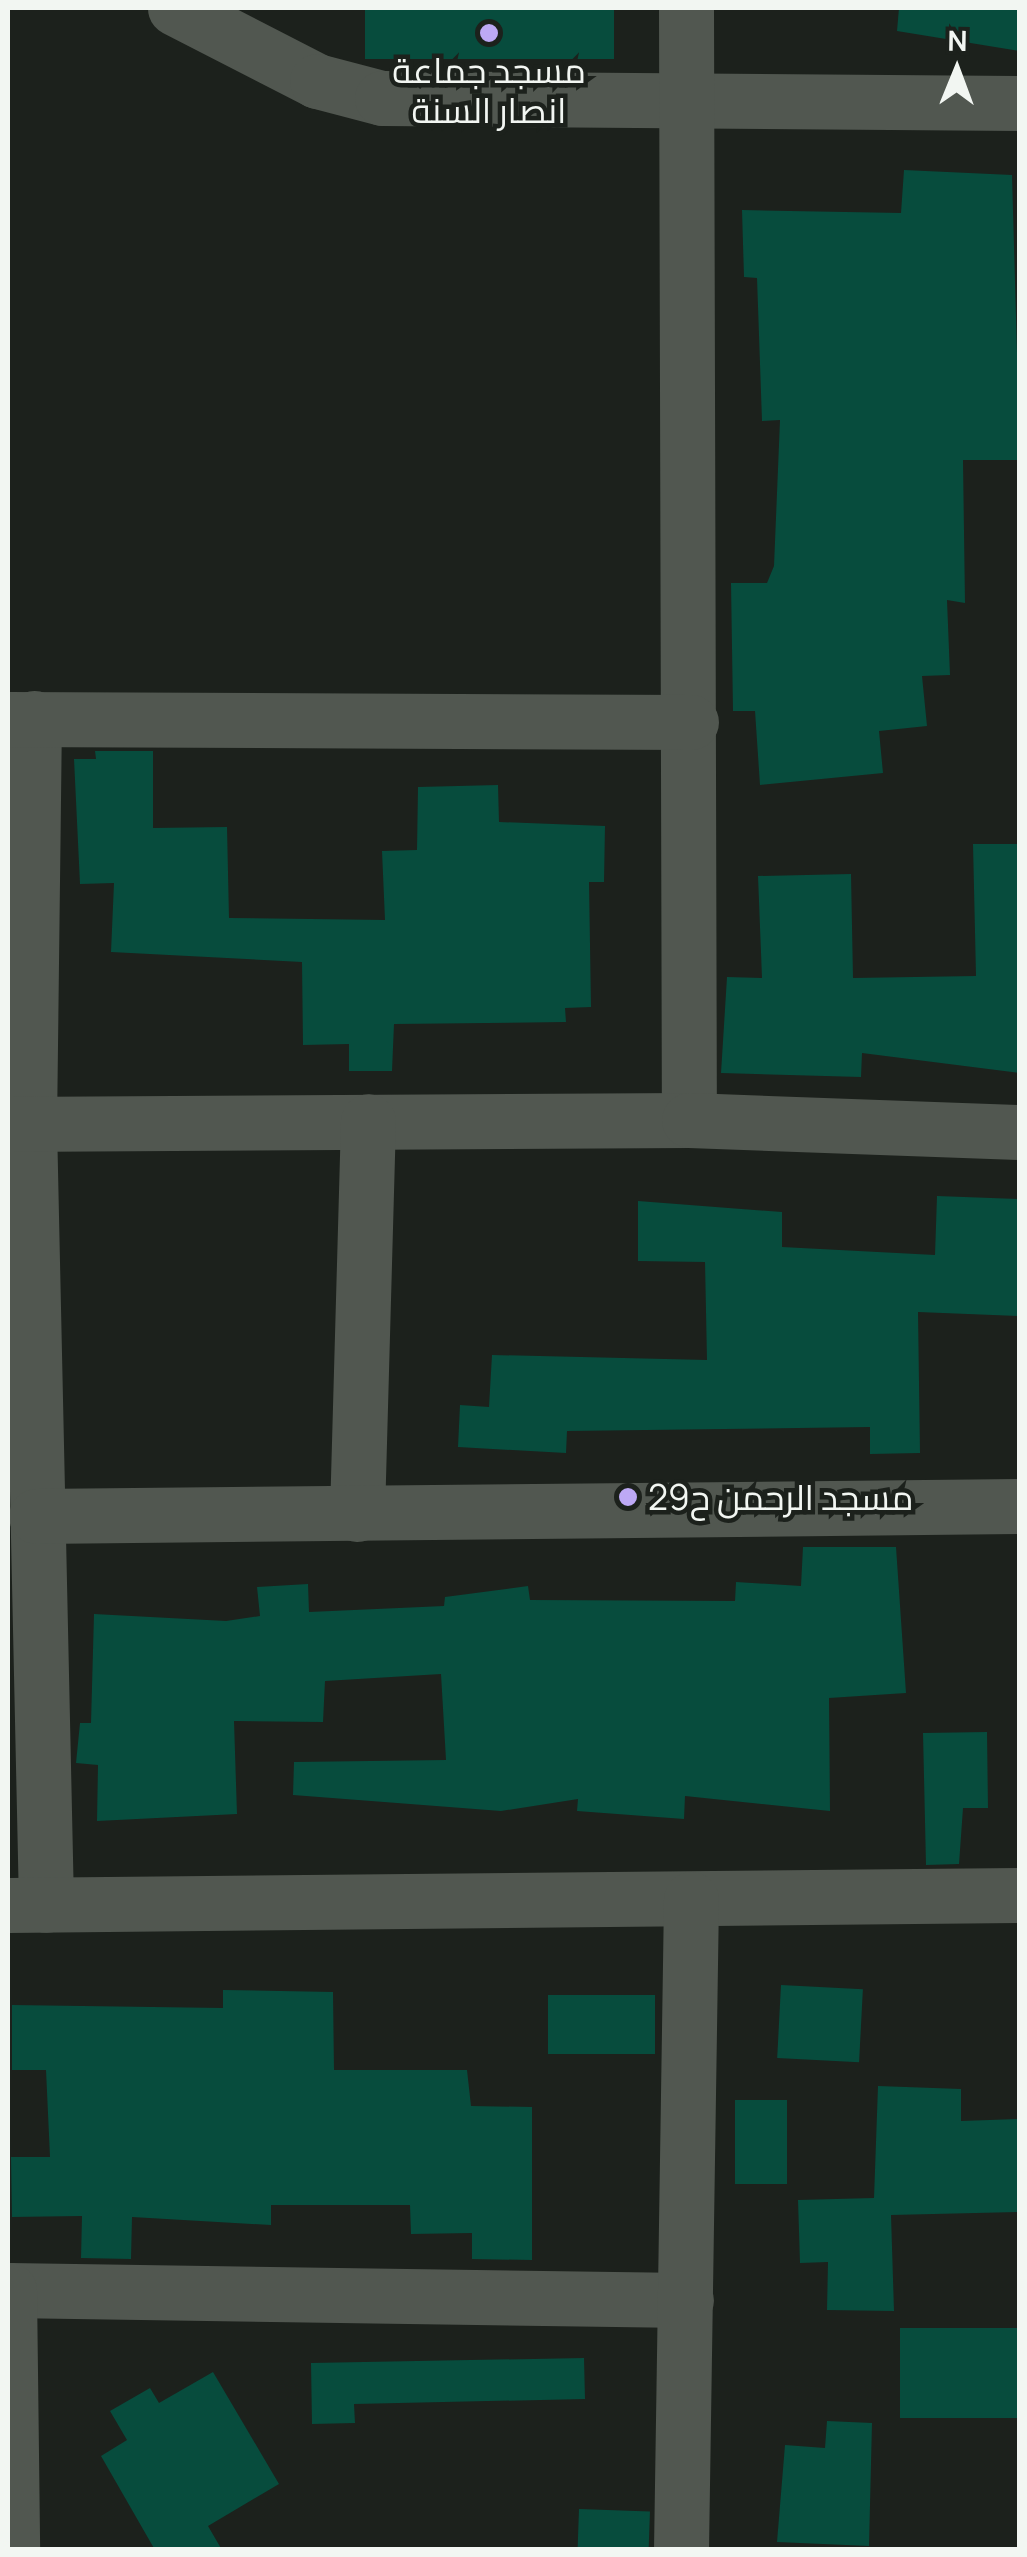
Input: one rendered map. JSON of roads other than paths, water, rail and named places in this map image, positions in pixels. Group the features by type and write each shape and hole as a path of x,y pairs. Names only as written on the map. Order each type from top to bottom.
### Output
{"street":[{"path":"176,8 317,81 382,98 1020,103"},
{"path":"686,8 691,722 689,1120"},
{"path":"691,722 21,718 18,1124 36,1516 27,1905 1020,1895"},
{"path":"18,1124 689,1120 1020,1132"},
{"path":"357,1514 368,1121"},
{"path":"36,1516 1020,1506"},
{"path":"681,2550 691,1898"},
{"path":"12,2550 8,2290 686,2300"}],"place":[{"name":"مسجد جماعة انصار السنة","path":"489,33"},
{"name":"مسجد الرحمن ح29","path":"628,1497"}]}
